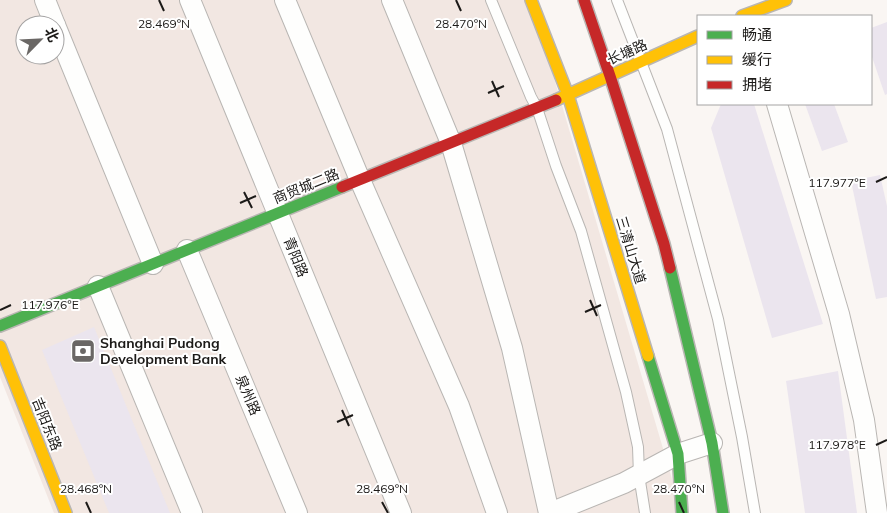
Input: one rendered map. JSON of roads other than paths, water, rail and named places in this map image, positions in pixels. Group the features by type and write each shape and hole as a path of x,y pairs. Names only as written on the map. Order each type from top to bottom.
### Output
{"main road":[{"name":"三清山大道","path":"531,0 568,96 678,454 682,513"},
{"path":"584,0 664,244 712,444 723,513"},
{"path":"747,15 786,0"},
{"name":"长塘路","path":"568,96 697,36"},
{"name":"商贸城二路","path":"0,326 568,96"},
{"name":"吉阳东路","path":"0,346 66,513"}],"street":[{"path":"44,0 51,15"},
{"name":"青阳路","path":"190,0 401,513"},
{"path":"284,0 459,406 497,513"},
{"path":"392,0 451,143 512,348 550,513 624,483 678,454 712,444"},
{"path":"65,49 153,264"},
{"path":"777,105 839,314 864,420 876,513"},
{"name":"泉州路","path":"187,250 297,513"},
{"path":"98,286 192,513"}],"lane":[{"path":"491,0 537,108 556,166 581,231 626,392 638,447 639,475 645,513"},
{"path":"617,0 667,130 718,318 755,513"}],"place":[{"name":"Shanghai Pudong Development Bank","path":"83,351"}]}
